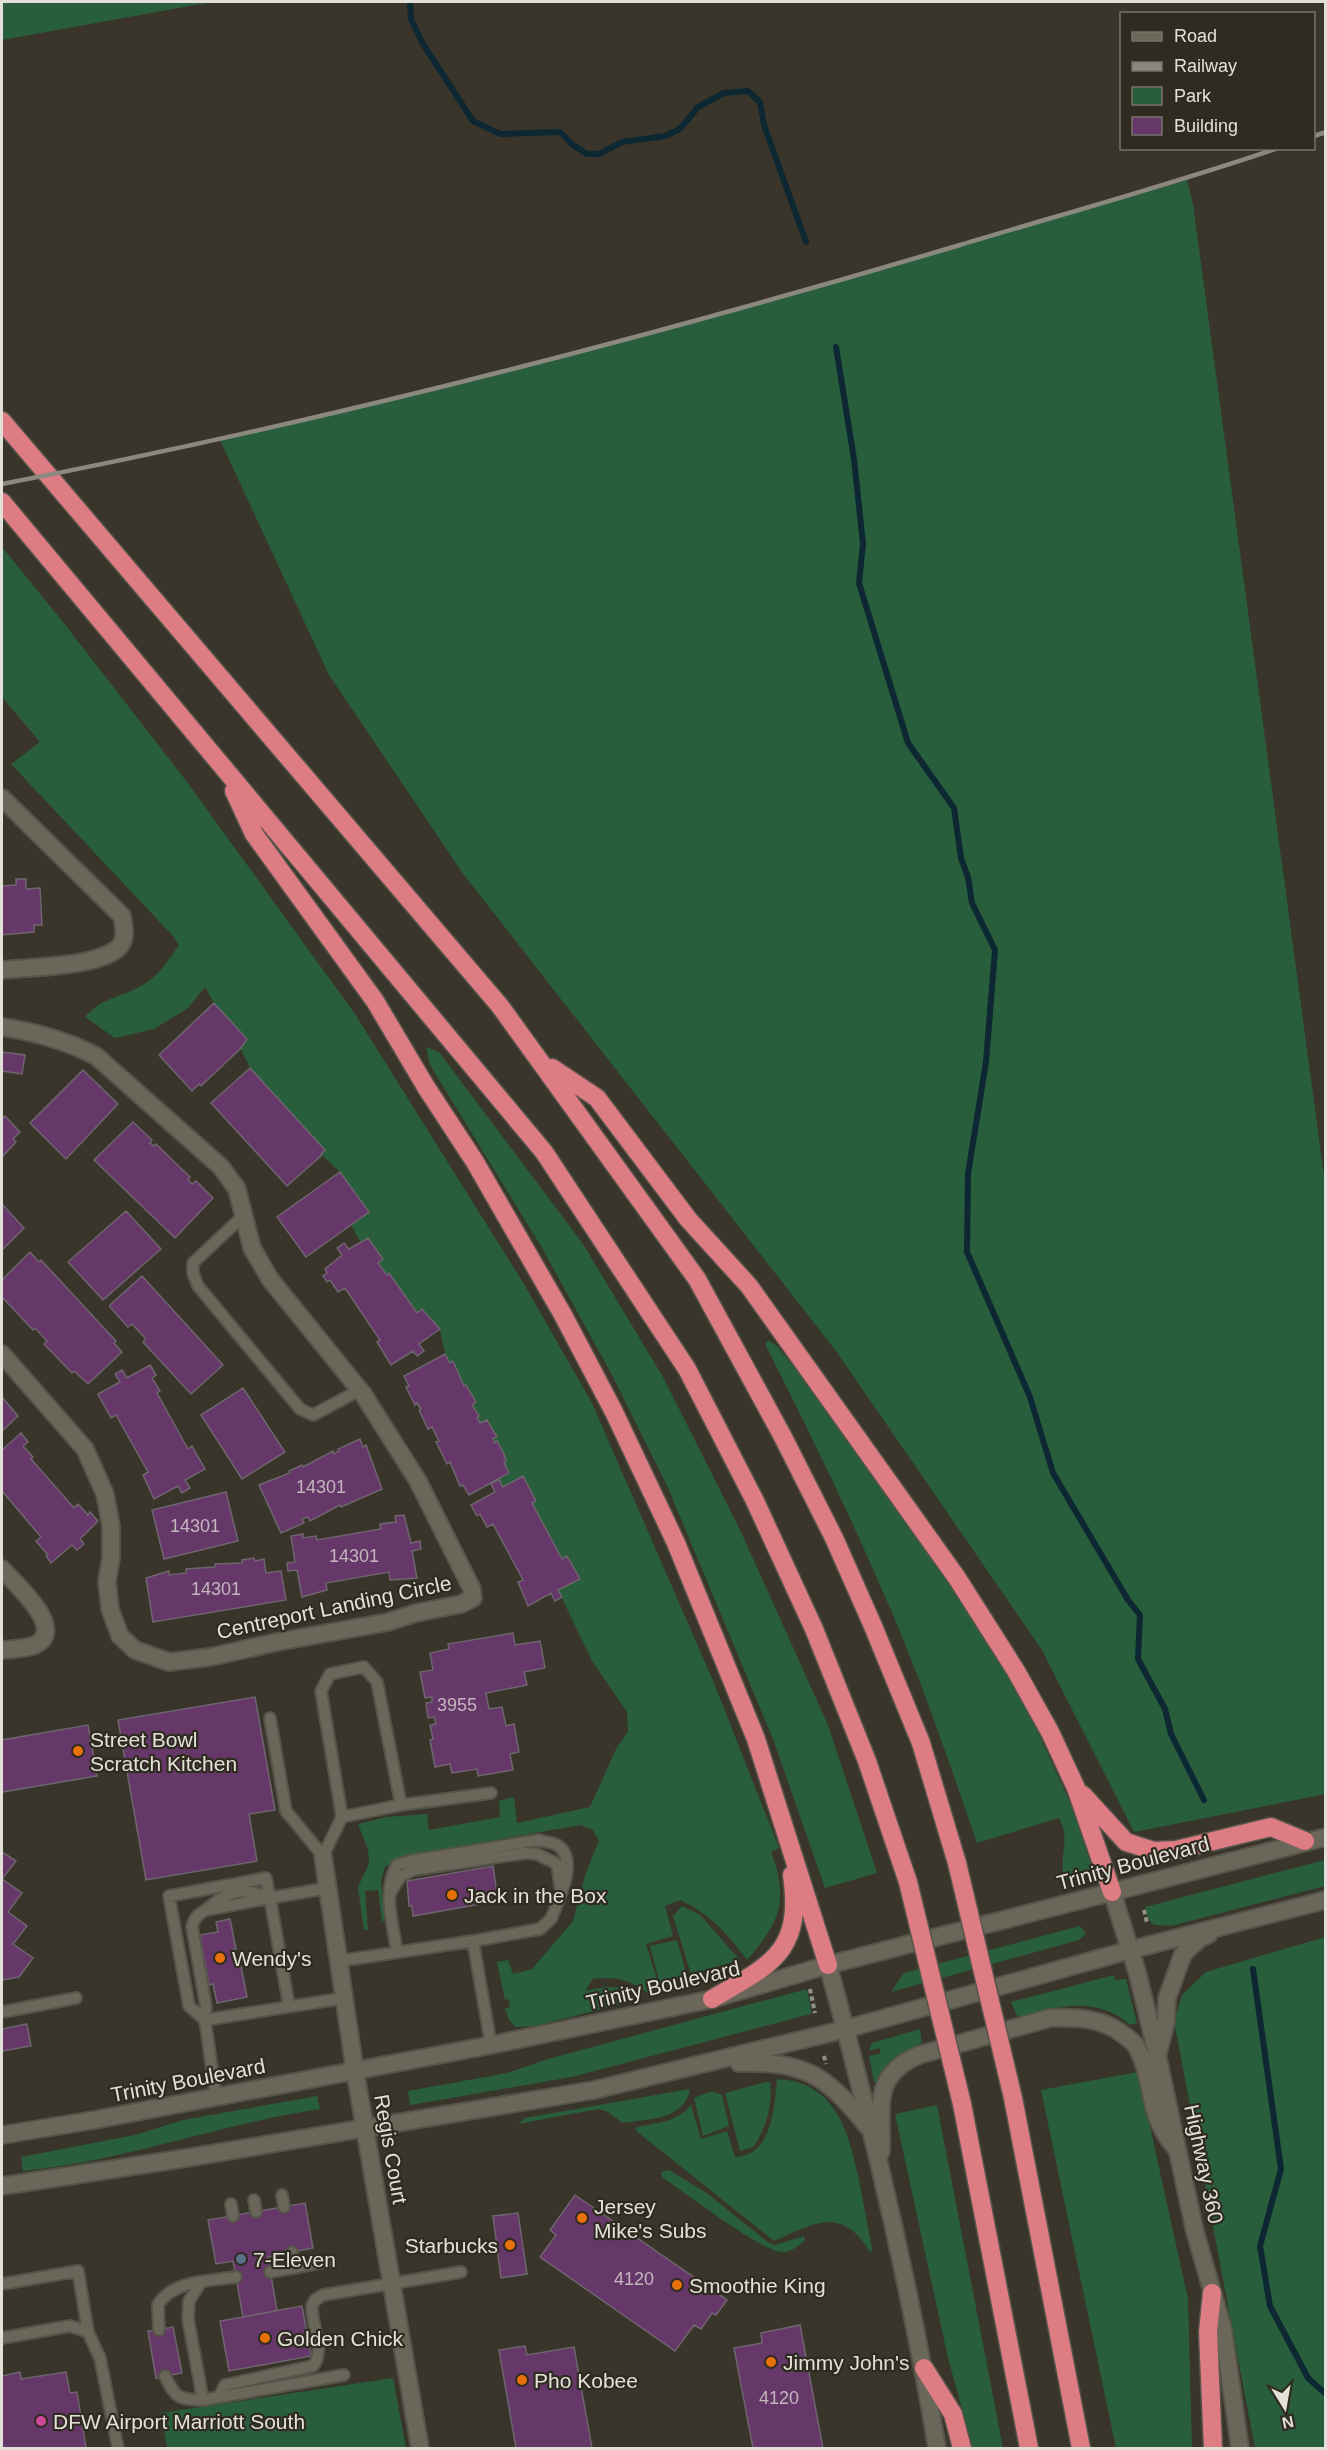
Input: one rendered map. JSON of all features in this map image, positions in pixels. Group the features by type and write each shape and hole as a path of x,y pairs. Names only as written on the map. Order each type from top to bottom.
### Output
{"highway":[{"path":"2,421 500,1006 543,1062 697,1279 783,1437 834,1538 921,1743 957,1863 1013,2097 1081,2448"},
{"path":"2,502 544,1152 687,1369 755,1501 814,1629 867,1761 908,1882 962,2104 1029,2448"},
{"path":"225,770 254,834 375,1001 426,1087 475,1162 563,1315 614,1412 680,1554 756,1738 828,1965"},
{"path":"543,1062 597,1098 688,1219 748,1286 957,1578 1016,1671 1050,1732 1076,1788 1112,1892"},
{"path":"1076,1788 1126,1842 1154,1851 1176,1850 1271,1827 1305,1840"},
{"path":"712,1999 767,1965 790,1934 795,1914 795,1895 785,1829"},
{"path":"1212,2293 1208,2332 1213,2448"},
{"path":"924,2368 953,2414 962,2448"}],"main road":[{"path":"2,798 122,916 126,932 120,946 102,958 2,970"},
{"name":"Centreport Landing Circle","path":"2,1027 42,1033 74,1044 96,1056 221,1167 237,1189 252,1248 270,1279 360,1390 418,1481 472,1589 473,1598 461,1604 416,1613 388,1622 277,1642 210,1658 169,1662 135,1650 120,1636 110,1609 107,1581 111,1558 111,1526 105,1494 85,1449 2,1354"},
{"path":"2,1569 43,1614 45,1632 40,1641 32,1646 2,1650"},
{"name":"Trinity Boulevard","path":"2,2135 491,2045 712,1999 828,1965 1305,1840 1326,1837"},
{"name":"Regis Court","path":"323,1856 355,2071 420,2448"},
{"name":"Highway 360","path":"1112,1892 1130,1950 1157,2054 1195,2232 1225,2340 1240,2448"},
{"path":"2,2186 594,2090 846,2029 1130,1950 1326,1900"},
{"path":"1157,2054 1166,2022 1167,1998 1183,1953 1200,1938 1235,1924"},
{"path":"828,1965 880,2171 924,2368 937,2448"},
{"path":"880,2171 882,2123 880,2098 883,2086 893,2071 918,2055 1050,2018 1072,2017 1109,2024 1137,2046 1156,2117 1165,2135 1178,2151"},
{"path":"705,2064 758,2062 795,2066 815,2074 831,2086 869,2129"}],"lane":[{"path":"244,1215 192,1263 198,1286 300,1409 313,1415 360,1390"},
{"path":"270,1718 286,1811 323,1856 342,1817 321,1691 330,1674 364,1667 377,1682 401,1805"},
{"path":"342,1817 401,1805 491,1792"},
{"path":"339,1961 473,1941 540,1929 546,1926 567,1874 566,1860 562,1850 556,1844 538,1840 397,1865 391,1875 388,1896 397,1952"},
{"path":"388,1896 401,1876 413,1870 525,1853 537,1854 557,1864 560,1875 560,1895"},
{"path":"205,2020 189,2006 169,1896 267,1878 289,2006"},
{"path":"216,2097 205,2020 206,2006 192,1928 198,1914 328,1888"},
{"path":"473,1941 491,2045"},
{"path":"2,2012 76,1998"},
{"path":"205,2020 344,1998"},
{"path":"254,2200 256,2212"},
{"path":"292,2252 295,2268"},
{"path":"270,2272 330,2261"},
{"path":"2,2284 78,2271 88,2332 100,2358 118,2448"},
{"path":"219,2397 225,2385 313,2366 319,2352 312,2306 315,2300 334,2292 461,2272"},
{"path":"159,2330 158,2305 161,2298 168,2292 180,2286 236,2277"},
{"path":"201,2282 189,2301 188,2319 203,2400"},
{"path":"2,2338 70,2326 88,2332"},
{"path":"165,2376 174,2394 182,2399 203,2400 344,2375"}],"path":[{"path":"1144,1910 1147,1923"},
{"path":"810,1989 814,2013"}],"green space":[{"path":"2,2 212,2 2,40"},
{"path":"1187,180 1193,204 1325,1183 1326,1794 1134,1832 1042,1650 836,1351 464,875 329,675 220,440 570,355 809,290"},
{"path":"2,547 187,782 355,1014 524,1284 592,1403 714,1683 779,1848 771,1852 780,1884 778,1910 767,1934 747,1960 718,1926 680,1900 665,1906 673,1936 646,1944 660,1989 648,1993 622,1980 593,1979 585,1991 615,1987 628,1990 642,1999 534,2026 516,2027 509,2020 505,2008 510,2007 509,1999 505,2000 497,1962 508,1960 513,1974 532,1969 573,1921 586,1872 599,1841 593,1830 580,1825 405,1856 385,1867 381,1881 385,1920 382,1922 378,1890 365,1891 368,1930 364,1930 358,1887 369,1864 368,1849 358,1824 386,1817 427,1814 429,1830 500,1817 499,1801 514,1797 517,1823 590,1807 617,1747 628,1732 627,1712 592,1661 558,1590 579,1580 568,1556 562,1559 532,1503 536,1501 523,1477 503,1487 499,1479 509,1473 498,1442 495,1443 493,1438 496,1436 488,1420 480,1423 477,1418 479,1416 472,1405 476,1402 467,1385 464,1386 454,1362 450,1363 445,1354 440,1329 423,1309 417,1313 389,1274 387,1275 378,1263 383,1259 369,1239 361,1243 351,1225 369,1212 340,1172 321,1154 324,1150 250,1068 240,1047 247,1039 214,1003 205,987 188,1008 154,1029 115,1038 85,1017 104,1002 139,987 151,979 162,969 179,945 11,764 40,742 2,697"},
{"path":"426,1047 439,1052 583,1244 663,1377 741,1532 828,1725 877,1873 825,1888 773,1739 668,1488 612,1375 542,1248 430,1065"},
{"path":"768,1340 777,1346 811,1388 984,1630 1037,1730 1072,1807 1093,1870 1065,1880 1063,1864 1065,1842 1059,1818 977,1843 931,1712 893,1615 838,1493 765,1344"},
{"path":"1325,1860 1325,1886 1171,1926 1152,1924 1145,1907"},
{"path":"682,1906 700,1915 740,1960 691,1974 673,1916"},
{"path":"1080,1926 1086,1934 1079,1940 891,1992 904,1973"},
{"path":"1325,1937 1325,2448 1255,2448 1174,2021 1182,1995 1206,1972"},
{"path":"677,1940 687,1976 660,1984 650,1946"},
{"path":"1114,1975 1115,1980 1126,1979 1137,2023 1130,2025 1117,2015 1090,2006 1062,2007 1018,2018 1011,2002"},
{"path":"807,1989 812,2014 572,2077 410,2105 408,2091 507,2073 548,2059"},
{"path":"920,2029 922,2043 895,2058 877,2082 874,2082 869,2056 881,2053 879,2048 869,2051 872,2043"},
{"path":"1138,2072 1188,2299 1192,2448 1116,2448 1041,2090"},
{"path":"777,2079 796,2082 812,2089 825,2098 843,2124 858,2175 872,2248 871,2253 850,2229 827,2222 803,2228 774,2241 635,2130 637,2127 673,2118 691,2105 701,2139 727,2131 735,2157 748,2154 757,2148 769,2128 775,2103"},
{"path":"770,2082 770,2099 765,2125 753,2147 740,2151 725,2093"},
{"path":"690,2089 681,2107 654,2119 623,2123 606,2111 598,2109 518,2124 525,2118"},
{"path":"712,2091 722,2095 729,2126 703,2136 694,2098"},
{"path":"317,2096 320,2109 98,2159 23,2171 21,2157 135,2135 183,2120"},
{"path":"937,2105 1003,2448 973,2448 948,2358 895,2114"},
{"path":"669,2170 708,2194 769,2243 775,2245 804,2236 805,2240 794,2249 784,2252 757,2242 663,2178 661,2172"},
{"path":"393,2378 406,2448 167,2448 161,2413"}],"building":[{"path":"16,879 26,879 26,889 40,888 42,925 34,925 34,932 2,935 2,886 16,885"},
{"path":"214,1003 247,1039 241,1048 201,1086 199,1084 192,1091 159,1055"},
{"path":"2,1052 25,1055 22,1074 2,1071"},
{"path":"250,1068 325,1150 287,1186 211,1103"},
{"path":"83,1070 118,1104 66,1159 30,1123"},
{"path":"5,1116 20,1132 13,1139 16,1142 2,1157 2,1119"},
{"path":"133,1122 152,1140 150,1143 154,1146 156,1144 190,1177 188,1180 192,1184 196,1181 213,1198 175,1238 94,1160"},
{"path":"340,1172 369,1212 306,1257 277,1217"},
{"path":"2,1204 24,1228 2,1250"},
{"path":"126,1211 161,1249 103,1300 68,1262"},
{"path":"368,1238 383,1259 378,1263 387,1275 389,1273 417,1313 422,1309 440,1329 419,1344 424,1351 417,1356 413,1351 391,1365 377,1342 380,1340 345,1288 338,1292 330,1280 327,1282 323,1276 327,1273 325,1269 342,1255 337,1248 344,1243 349,1249"},
{"path":"30,1252 39,1262 41,1260 116,1341 114,1343 122,1352 88,1384 74,1371 72,1373 44,1344 47,1341 35,1328 33,1330 2,1297 2,1280"},
{"path":"142,1276 223,1365 191,1394 143,1342 146,1339 132,1324 128,1327 110,1307"},
{"path":"445,1354 450,1363 453,1361 464,1386 466,1385 476,1402 472,1405 479,1416 477,1418 480,1423 487,1420 497,1437 493,1438 504,1454 506,1462 504,1463 509,1473 469,1495 463,1485 460,1486 450,1462 447,1464 436,1442 439,1441 432,1427 428,1429 419,1410 421,1409 417,1403 415,1405 406,1387 409,1386 404,1376"},
{"path":"150,1365 156,1375 152,1378 160,1391 157,1393 188,1449 192,1446 205,1469 185,1480 190,1488 182,1493 178,1486 154,1499 143,1475 148,1472 116,1415 111,1418 98,1394 120,1382 115,1374 122,1370 127,1378"},
{"path":"243,1388 285,1452 242,1479 201,1415"},
{"path":"2,1397 18,1416 2,1431"},
{"path":"21,1433 28,1442 23,1446 33,1457 31,1459 74,1508 78,1504 88,1515 90,1512 98,1521 80,1539 84,1544 77,1550 72,1545 51,1563 46,1556 48,1555 36,1541 41,1537 2,1491 2,1450"},
{"path":"360,1439 363,1447 366,1445 382,1489 341,1507 340,1505 310,1521 308,1517 302,1519 304,1523 281,1533 259,1485 290,1473 289,1471 302,1465 303,1467 333,1451 334,1454 339,1451 338,1449"},
{"path":"523,1476 536,1501 532,1503 562,1559 567,1556 580,1579 558,1590 562,1597 555,1601 551,1593 528,1606 518,1582 523,1580 493,1524 487,1527 480,1514 477,1516 471,1505 495,1492 491,1484 499,1479 503,1487"},
{"path":"226,1492 238,1541 164,1559 152,1510"},
{"path":"404,1515 411,1543 420,1541 421,1549 412,1551 417,1578 390,1580 389,1572 326,1583 327,1590 302,1597 297,1570 288,1571 287,1563 295,1562 291,1536 303,1534 303,1538 316,1536 317,1540 381,1529 380,1524 396,1522 395,1516"},
{"path":"254,1558 255,1561 264,1559 266,1573 281,1571 286,1600 153,1622 146,1578 169,1571 169,1575 186,1573 186,1569 215,1567 215,1564 242,1563 242,1560"},
{"path":"513,1633 515,1645 540,1641 545,1668 524,1672 527,1685 486,1693 489,1709 502,1707 506,1726 514,1724 519,1752 510,1754 513,1770 478,1776 477,1769 452,1773 450,1764 435,1767 430,1725 436,1724 434,1717 428,1718 426,1703 432,1702 432,1697 425,1698 420,1672 433,1670 430,1653 449,1649 448,1644"},
{"path":"255,1697 275,1810 249,1814 257,1861 146,1880 118,1720"},
{"path":"88,1725 97,1776 2,1792 2,1740"},
{"path":"2,1852 16,1861 2,1879"},
{"name":"Jack in the Box","path":"493,1866 498,1901 413,1916 412,1906 409,1906 407,1881"},
{"path":"2,1879 22,1893 8,1912 27,1926 13,1944 33,1958 19,1977 2,1982"},
{"name":"Wendy's","path":"230,1919 237,1967 241,1966 247,1997 217,2003 213,1984 209,1985 200,1935 218,1932 216,1922"},
{"path":"27,2024 31,2046 2,2051 2,2029"},
{"path":"575,2195 727,2300 716,2315 712,2313 701,2329 694,2325 675,2351 540,2257 556,2235 550,2230"},
{"name":"7-Eleven","path":"305,2203 313,2248 268,2257 277,2311 243,2317 233,2261 216,2264 208,2220"},
{"name":"Starbucks","path":"518,2213 527,2274 501,2278 493,2216"},
{"name":"Golden Chick","path":"302,2306 311,2356 229,2371 220,2321"},
{"path":"800,2325 823,2448 753,2448 734,2348 762,2343 761,2333"},
{"path":"173,2327 182,2373 156,2378 148,2331"},
{"path":"525,2346 527,2355 574,2347 592,2448 516,2448 499,2350"},
{"name":"DFW Airport Marriott South","path":"20,2372 21,2379 66,2372 70,2393 77,2392 86,2448 2,2448 2,2376"}],"waterway":[{"path":"410,2 411,19 423,44 473,121 500,134 560,132 573,145 587,154 599,154 622,142 665,136 680,129 698,107 724,93 748,91 760,102 764,125 806,242"},
{"path":"836,347 854,459 863,544 859,583 908,743 954,808 961,858 968,877 972,903 995,950 986,1062 968,1174 967,1252 1030,1397 1053,1473 1128,1600 1140,1615 1138,1659 1165,1709 1171,1734 1204,1800"},
{"path":"1253,1969 1281,2169 1260,2246 1270,2306 1308,2378 1326,2394"}],"railway":[{"path":"1315,136 1326,132"},
{"path":"2,484 244,434 603,346 841,280 1159,186 1272,150"}],"place":[{"name":"Street Bowl Scratch Kitchen","path":"78,1751"},
{"name":"Jack in the Box","path":"452,1895"},
{"name":"Wendy's","path":"220,1958"},
{"name":"Jersey Mike's Subs","path":"582,2218"},
{"name":"Starbucks","path":"510,2245"},
{"name":"7-Eleven","path":"241,2259"},
{"name":"Smoothie King","path":"677,2285"},
{"name":"Golden Chick","path":"265,2338"},
{"name":"Jimmy John's","path":"771,2362"},
{"name":"Pho Kobee","path":"522,2380"},
{"name":"DFW Airport Marriott South","path":"41,2421"}]}
